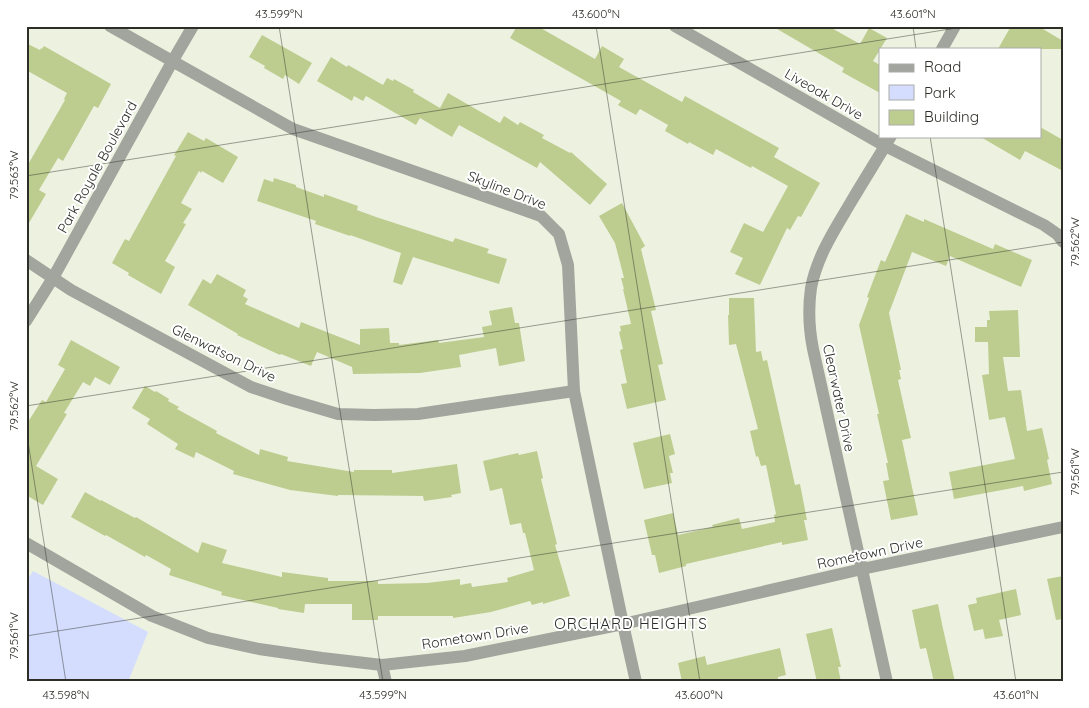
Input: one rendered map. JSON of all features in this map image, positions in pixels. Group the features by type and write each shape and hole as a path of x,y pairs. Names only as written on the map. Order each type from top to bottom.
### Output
{"street":[{"name":"Skyline Drive","path":"110,26 292,129 541,216 559,234 568,265 574,390 636,682"},
{"name":"Park Royale Boulevard","path":"26,321 53,278 193,26"},
{"name":"Liveoak Drive","path":"676,26 879,136"},
{"path":"943,48 955,26"},
{"name":"Liveoak Drive","path":"888,141 1044,225 1057,234 1063,242"},
{"name":"Clearwater Drive","path":"887,682 813,349 809,307 813,281 826,245 888,141"},
{"name":"Glenwatson Drive","path":"26,260 71,290 251,386 338,414 418,414 574,390"},
{"name":"Rometown Drive","path":"26,543 152,616 208,638 259,649 382,665 465,656 623,624 862,569 1063,527"},
{"path":"382,665 386,682"}],"green space":[{"path":"33,571 148,632 128,682 26,682 26,582"}],"building":[{"path":"517,26 537,26 595,59 602,46 624,59 619,67 682,102 685,96 779,148 774,157 820,183 801,217 798,216 790,230 787,228 760,285 735,274 743,258 730,252 744,223 763,232 788,186 716,149 713,155 689,142 688,144 665,131 668,125 640,109 636,115 618,105 621,101 510,38"},
{"path":"772,26 828,26 860,44 869,28 887,38 879,48 873,61 879,64 879,92 842,72 844,68"},
{"path":"1011,26 1038,26 1063,41 1063,49 999,48"},
{"path":"262,35 312,63 299,84 285,75 283,79 249,57"},
{"path":"26,43 40,50 44,46 111,84 98,108 94,106 63,161 58,158 39,190 46,194 26,228 26,168 65,100 67,93 26,70"},
{"path":"331,57 383,85 387,78 393,81 394,79 440,108 448,93 500,123 504,116 518,125 520,122 544,135 542,138 571,152 607,184 590,205 540,162 537,168 459,125 452,137 420,118 416,125 366,96 363,101 354,96 352,101 317,81"},
{"path":"1042,128 1063,140 1063,171 1025,151 1020,160 982,138 1042,138"},
{"path":"188,132 204,141 206,138 238,157 223,183 199,171 181,203 192,209 183,223 186,224 165,261 175,267 161,294 128,275 129,273 112,263 125,239 129,241"},
{"path":"274,178 324,197 324,194 358,206 357,210 376,217 453,242 455,238 489,249 487,253 507,259 499,284 413,257 402,285 393,282 401,253 315,224 316,221 257,201 264,179 273,182"},
{"path":"622,203 645,246 641,249 656,310 651,311 663,364 658,365 666,400 627,409 621,384 627,383 620,350 623,349 619,332 621,331 620,326 631,324 621,278 624,278 615,243 599,216"},
{"path":"906,214 924,222 924,219 993,249 995,244 1032,260 1021,287 950,256 946,266 912,252 889,313 901,370 899,370 901,379 898,380 911,438 902,440 918,515 891,520 883,481 889,480 886,463 888,463 859,325 881,260 885,262"},
{"path":"217,274 246,290 243,296 248,299 245,304 299,328 301,322 360,345 360,329 389,328 390,343 399,343 399,345 438,340 439,343 484,337 482,327 492,325 489,311 512,307 515,323 519,323 525,361 499,366 496,348 459,355 461,367 420,373 353,374 352,367 317,352 311,366 280,355 237,335 188,305 203,279 211,284"},
{"path":"729,298 754,298 756,352 761,351 763,361 767,360 795,485 800,484 807,520 804,520 808,540 782,545 782,542 686,564 686,566 659,573 655,555 652,555 644,520 673,513 678,535 713,527 712,525 739,518 742,529 775,522 774,515 776,514 766,465 761,466 758,456 756,457 750,431 758,429 736,344 729,345"},
{"path":"1018,310 1020,357 1003,357 1008,391 1021,390 1027,431 1042,428 1052,484 1024,491 1023,486 954,499 949,472 1015,459 1005,417 989,420 982,375 989,374 988,342 975,342 975,327 987,327 987,320 990,320 989,311"},
{"path":"71,340 120,367 110,385 95,377 90,386 83,382 64,413 67,414 36,466 58,479 43,505 26,495 26,425 42,400 46,402 65,369 58,365"},
{"path":"145,386 169,399 168,401 179,407 177,409 217,431 216,433 259,455 260,449 288,457 287,461 354,472 354,470 392,470 392,473 457,464 461,493 451,495 452,497 424,501 423,496 338,496 290,490 233,474 234,471 196,452 194,458 175,449 178,444 147,424 150,419 132,408"},
{"path":"670,434 675,454 669,456 673,473 670,473 672,483 644,489 633,443"},
{"path":"537,451 543,478 541,479 557,544 555,545 570,596 543,604 543,602 532,605 530,601 491,612 453,618 453,616 378,616 378,620 352,620 352,604 305,604 304,613 278,609 221,595 222,592 169,575 171,569 71,517 85,492 136,517 198,553 202,542 227,550 222,563 282,577 282,572 328,578 328,581 378,581 378,584 427,583 460,579 460,585 471,583 472,587 508,582 507,578 534,570 521,523 510,525 502,488 490,491 483,461"},
{"path":"1063,576 1063,619 1056,620 1047,579"},
{"path":"1016,589 1021,615 999,620 1003,636 985,639 983,629 974,631 968,605 977,603 976,598"},
{"path":"938,604 955,682 934,682 926,648 920,649 912,610"},
{"path":"832,628 841,667 838,667 841,682 817,682 806,634"},
{"path":"780,648 786,675 778,677 778,682 682,682 678,663 705,656 707,665"}],"district":[{"name":"ORCHARD HEIGHTS","path":"631,624"}]}
